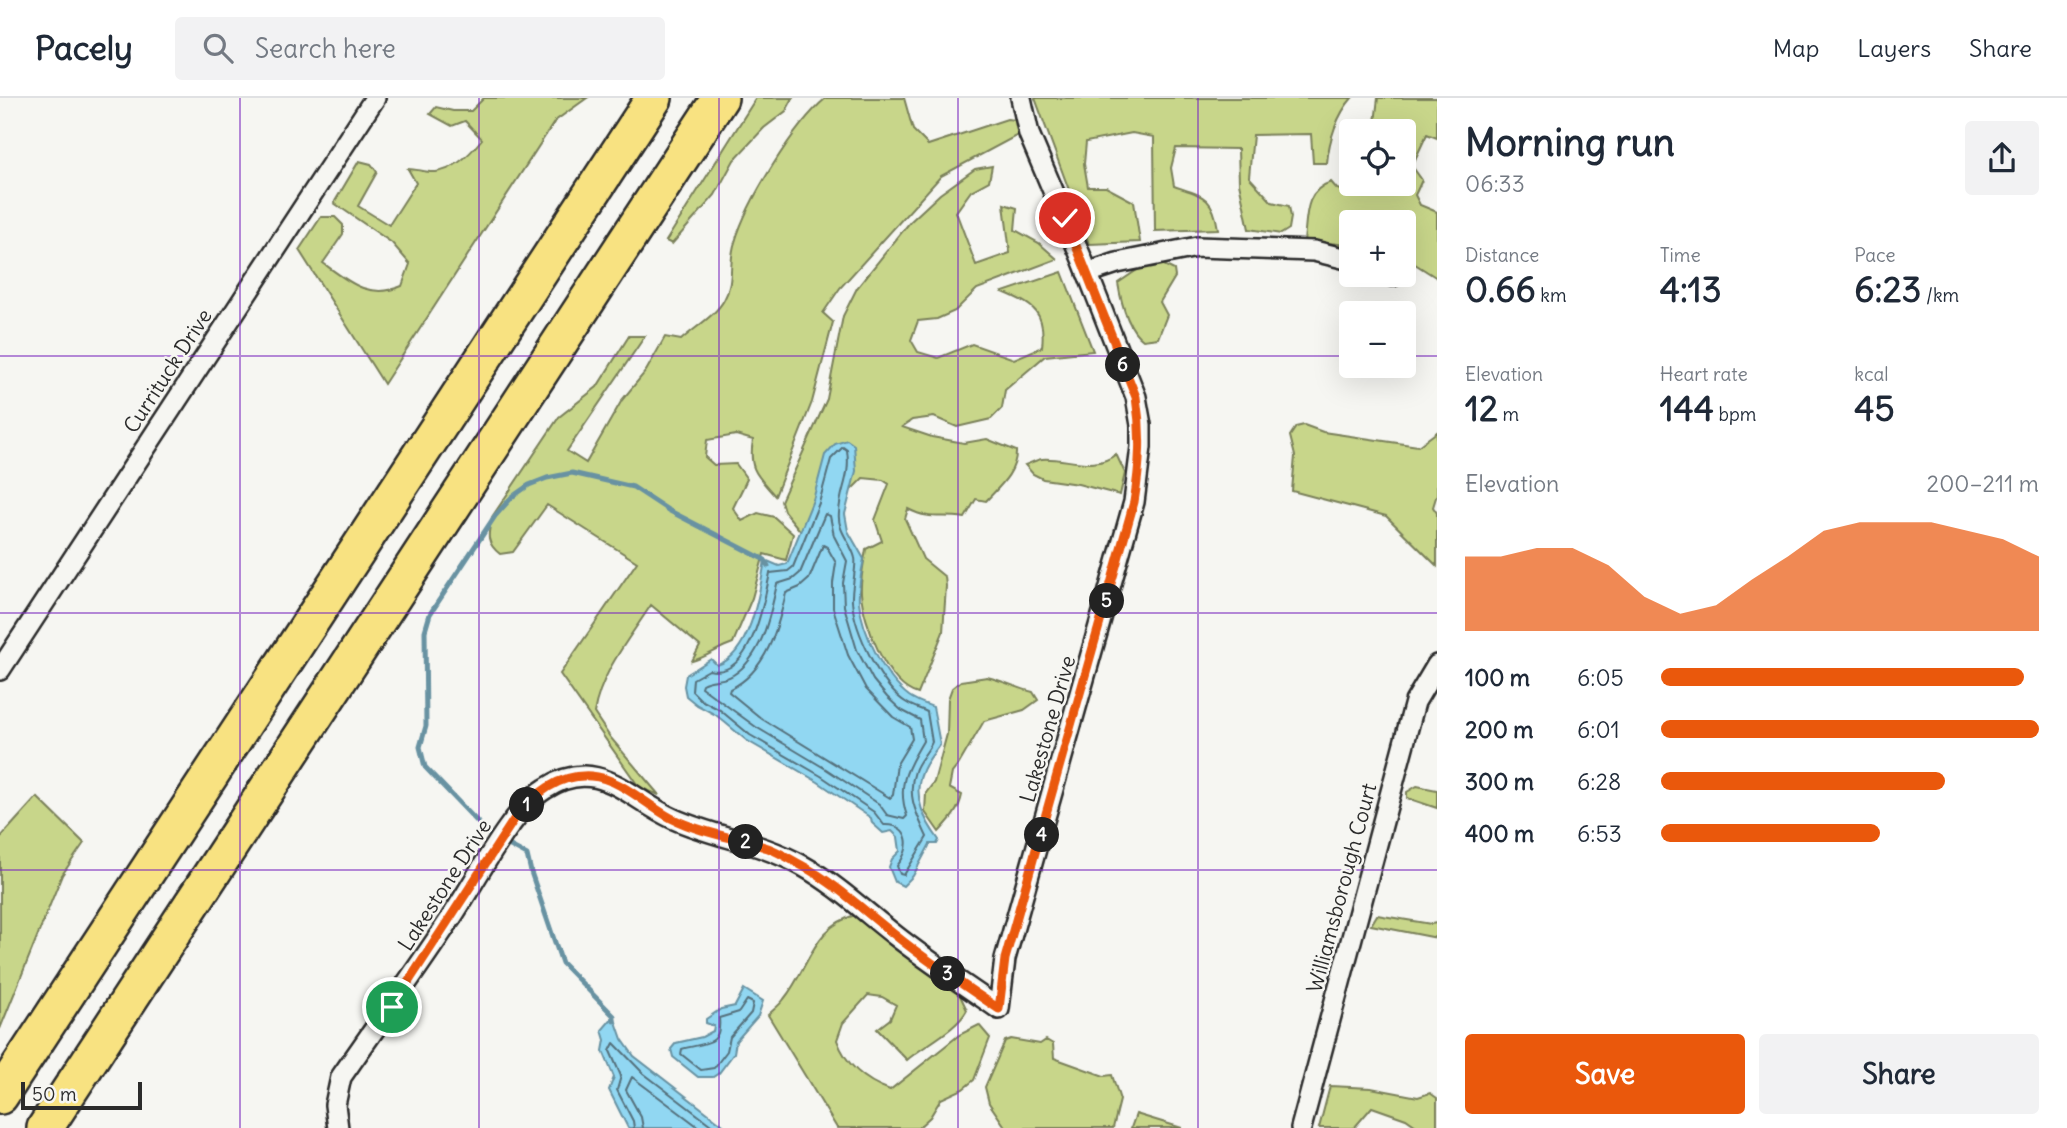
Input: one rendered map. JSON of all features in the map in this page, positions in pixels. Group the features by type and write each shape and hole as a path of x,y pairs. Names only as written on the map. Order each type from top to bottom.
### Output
{"highway":[{"path":"0,1096 654,98"},
{"path":"45,1128 720,98"}],"street":[{"name":"Currituck Drive","path":"0,670 375,98"},
{"name":"Lakestone Drive","path":"338,1128 335,1105 341,1077 428,953 515,818 545,789 576,776 594,776 608,780 672,818 702,830 770,849 804,866 935,965 999,1009 1005,959 1124,539 1138,478 1140,425 1136,397 1030,134 1021,98"},
{"path":"1087,273 1117,262 1198,247 1314,251 1339,257"},
{"name":"Williamsborough Court","path":"1301,1128 1415,702 1437,665"}],"green space":[{"path":"484,98 587,98 555,121 384,384 299,250 321,217 335,217 343,225 343,234 323,263 351,282 369,290 390,290 402,286 410,264 392,243 334,203 359,161 371,164 377,172 358,206 389,225 416,183 408,169 443,171 468,155 482,139 465,121 452,126 430,114 436,107 471,111"},
{"path":"756,98 793,98 786,111 764,128 734,160 715,195 672,244 666,241"},
{"path":"826,98 904,98 913,130 928,145 1007,119 1016,120 1018,135 941,176 840,288 823,313 833,322 812,402 775,496 755,471 752,458 753,440 736,435 707,440 705,457 714,465 736,464 747,479 733,508 742,521 758,513 774,517 793,534 786,560 764,554 752,598 733,643 692,661 700,646 651,605 609,670 594,713 610,737 659,795 639,787 560,674 637,562 547,505 513,552 500,554 492,546 489,528 492,517 559,417 597,387 629,336 645,336 567,451 586,463 622,400 646,371 665,337 681,340 720,306 729,286 735,242 750,206 786,145 813,110"},
{"path":"1035,98 1352,98 1335,128 1327,163 1313,163 1311,134 1253,135 1249,177 1272,202 1289,206 1289,229 1281,234 1249,229 1239,183 1238,149 1176,148 1171,168 1174,186 1205,199 1213,210 1218,229 1155,231 1154,137 1132,133 1086,142 1084,164 1088,187 1106,187 1134,202 1140,242 1089,244"},
{"path":"1378,98 1437,98 1437,138 1427,134 1416,157 1416,119 1375,119"},
{"path":"992,166 989,181 971,191 956,212 976,265 1010,253 1004,204 1017,208 1015,230 1039,243 1057,259 977,289 955,311 937,319 918,321 911,340 918,352 938,358 972,344 1014,359 1042,347 1042,325 1036,311 1023,301 1003,292 1062,272 1093,351 1045,356 1005,390 1002,408 991,419 957,427 934,417 912,420 902,427 932,437 964,443 987,439 1016,451 1014,466 1006,479 986,501 976,499 965,518 930,516 908,509 905,519 923,559 945,577 946,586 943,632 918,694 907,689 887,666 866,620 861,593 866,549 882,541 875,520 889,484 883,480 863,478 802,533 784,511 781,501 827,399 843,316 857,288 910,222 940,194 975,169"},
{"path":"1416,172 1422,180 1416,193"},
{"path":"1331,182 1339,196 1416,196 1420,205 1437,212 1437,278 1416,265 1416,210 1339,210 1339,244 1304,241 1311,198 1322,186"},
{"path":"1162,264 1174,270 1175,277 1160,302 1167,315 1158,338 1143,340 1129,322 1118,283 1143,266"},
{"path":"1304,425 1323,432 1418,446 1437,432 1437,494 1433,507 1437,513 1437,566 1386,516 1292,491 1295,456 1290,436 1296,427"},
{"path":"1116,454 1125,473 1120,495 1078,484 1043,479 1033,474 1025,465 1042,459 1099,462"},
{"path":"987,677 1033,692 1038,700 1024,710 984,721 952,773 949,788 962,795 961,801 939,832 925,812 926,793 934,782 947,734 948,699 952,688 961,681"},
{"path":"1417,786 1437,790 1437,808 1407,798 1407,792"},
{"path":"37,797 84,843 62,875 0,1029 0,838"},
{"path":"859,914 956,987 967,1010 956,1024 907,1060 877,1029 890,1019 896,1005 882,997 868,995 843,1023 837,1040 858,1071 872,1082 890,1090 959,1035 979,1025 990,1038 974,1080 963,1089 941,1099 930,1117 918,1128 837,1128 768,1015 793,987 821,937 843,919"},
{"path":"1377,915 1437,923 1437,938 1371,925"},
{"path":"1011,1039 1040,1044 1046,1040 1053,1044 1054,1058 1104,1076 1112,1075 1120,1100 1113,1128 1006,1128 989,1103 985,1087 1005,1041"},
{"path":"1330,1086 1371,1088 1418,1097 1430,1093 1437,1098 1437,1128 1419,1128 1406,1119 1372,1107 1354,1128 1319,1128"},
{"path":"1136,1114 1182,1128 1131,1128"}],"water":[{"path":"847,440 854,445 856,471 845,514 848,531 864,559 859,596 861,614 876,653 891,678 909,696 933,707 940,744 923,769 918,791 925,817 939,840 937,844 930,844 913,876 903,886 895,882 889,867 900,851 898,837 892,831 883,833 872,823 871,818 818,782 746,740 716,715 686,696 684,686 686,675 711,659 717,665 729,659 738,649 752,620 765,560 779,566 787,564 813,500 825,455 835,444"},
{"path":"744,989 763,1001 758,1016 736,1041 734,1053 719,1073 713,1077 698,1077 673,1057 671,1049 676,1043 702,1037 713,1031 714,1026 706,1023 706,1019 721,1009 735,1006"},
{"path":"614,1016 622,1039 634,1056 727,1128 628,1128 609,1090 614,1077 603,1051 605,1040 602,1030"}],"waterway":[{"path":"614,1021 614,1016 562,963 527,855 490,835 425,767 420,747 426,726 425,631 430,614 495,516 512,497 529,485 572,473 633,487 668,510 765,560 768,566"}],"route":[{"path":"392,1007 515,818 531,800 559,781 576,776 594,776 608,780 672,818 702,830 770,849 804,866 935,965 999,1009 1005,959 1134,502 1141,447 1136,397 1065,218"}]}
